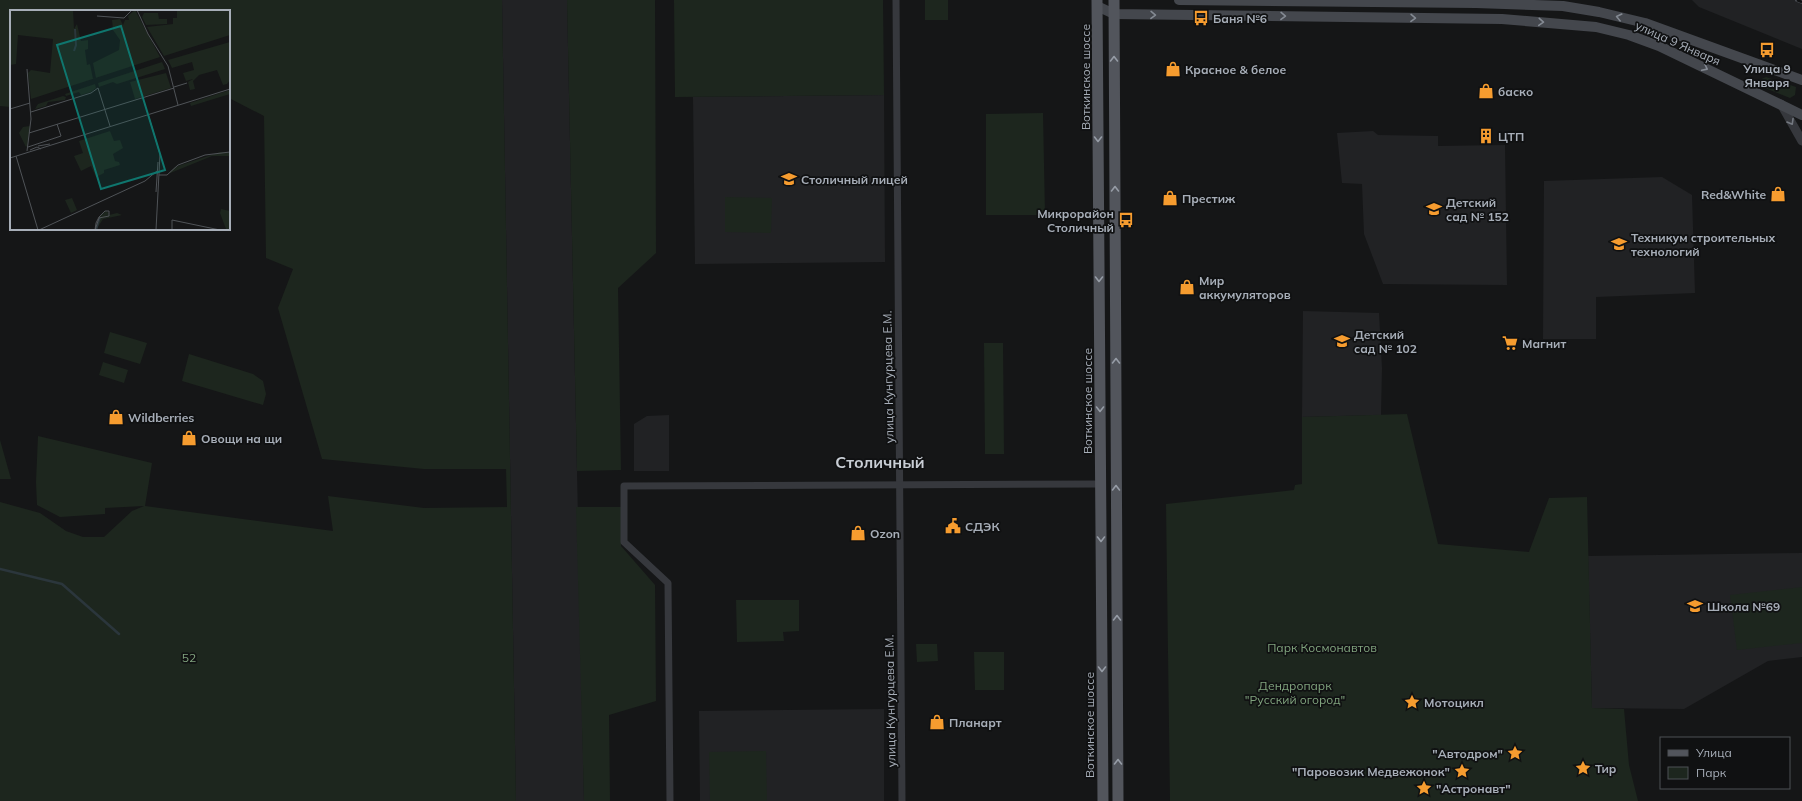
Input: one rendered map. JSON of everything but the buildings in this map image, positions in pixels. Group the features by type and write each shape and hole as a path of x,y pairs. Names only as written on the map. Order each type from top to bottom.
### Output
{"main road":[{"path":"1097,3 1112,0 1114,14 1118,801"},
{"name":"улица 9 Января","path":"1179,0 1476,3 1563,6 1599,12 1645,24 1802,80"},
{"name":"улица 9 Января","path":"1097,3 1114,14 1475,19 1569,24 1596,27 1629,35 1673,53 1802,115"},
{"name":"Воткинское шоссе","path":"1097,3 1103,801"},
{"path":"1475,19 1476,3"}],"street":[{"name":"улица Кунгурцева Е.М.","path":"896,0 897,245 900,349 902,801"},
{"path":"1781,104 1802,139"},
{"path":"670,801 668,583 624,542 624,486 1100,484"}],"shaded area":[{"path":"502,0 567,0 584,801 516,801"},
{"path":"1692,0 1802,0 1802,49 1699,7"},
{"name":"Столичный лицей","path":"884,95 885,262 695,264 693,97"},
{"name":"Детский сад № 152","path":"1373,131 1378,135 1438,136 1438,146 1505,145 1507,285 1383,284 1364,234 1362,184 1342,183 1337,133"},
{"name":"Техникум строительных технологий","path":"1662,177 1692,195 1695,293 1596,297 1596,339 1543,339 1544,181"},
{"name":"Детский сад № 102","path":"1303,311 1379,313 1382,368 1381,415 1302,417"},
{"path":"669,415 669,471 634,471 634,424 647,416"},
{"name":"Школа №69","path":"1802,553 1802,657 1768,661 1684,709 1592,708 1588,556"},
{"path":"884,709 884,801 700,801 699,711"}],"green space":[{"name":"52","path":"0,0 502,0 516,801 0,801 0,502 40,513 66,531 83,537 104,537 132,511 144,506 105,508 105,514 60,517 37,505 36,482 38,436 152,463 145,506 333,531 328,496 424,508 507,507 506,469 424,469 322,459 278,308 293,269 266,258 264,116 230,99 230,10 10,10 10,107 0,106"},
{"path":"567,0 655,0 656,253 618,288 621,470 577,471"},
{"path":"674,0 883,0 884,95 675,97"},
{"path":"925,0 948,0 948,20 925,20"},
{"path":"1766,77 1796,87 1795,95 1790,98 1760,86 1759,80"},
{"path":"1043,113 1045,215 986,215 986,114"},
{"path":"725,197 772,198 771,233 725,232"},
{"path":"110,332 147,343 140,364 104,353"},
{"path":"984,343 1003,343 1004,454 985,454"},
{"path":"189,354 253,374 263,381 266,394 263,405 182,381"},
{"path":"103,362 128,370 124,383 99,375"},
{"name":"Парк Космонавтов","path":"1407,414 1438,544 1529,552 1549,498 1587,497 1592,708 1624,709 1629,765 1638,801 1170,801 1166,504 1294,490 1295,485 1302,484 1302,417"},
{"path":"0,440 11,479 0,479"},
{"path":"576,507 621,507 621,546 655,585 656,701 609,715 610,801 584,801"},
{"path":"1802,587 1802,643 1737,650 1730,595"},
{"path":"736,600 799,600 799,631 783,632 784,641 737,642"},
{"path":"916,644 937,644 938,661 917,662"},
{"path":"974,652 1004,652 1004,690 975,690"},
{"path":"766,751 767,801 710,801 709,752"}],"waterway":[{"path":"0,569 62,584 119,634"}],"railway":[{"path":"1797,0 1802,2"}],"place":[{"name":"Баня №6","path":"1201,18"},
{"name":"Улица 9 Января","path":"1767,50"},
{"name":"Красное & белое","path":"1173,69"},
{"name":"баско","path":"1486,91"},
{"name":"ЦТП","path":"1486,136"},
{"name":"Столичный лицей","path":"789,179"},
{"name":"Red&White","path":"1778,194"},
{"name":"Престиж","path":"1170,198"},
{"name":"Детский сад № 152","path":"1434,209"},
{"name":"Микрорайон Столичный","path":"1126,220"},
{"name":"Техникум строительных технологий","path":"1619,244"},
{"name":"Мир аккумуляторов","path":"1187,287"},
{"name":"Детский сад № 102","path":"1342,341"},
{"name":"Магнит","path":"1510,343"},
{"name":"Wildberries","path":"116,417"},
{"name":"Овощи на щи","path":"189,438"},
{"name":"СДЭК","path":"953,526"},
{"name":"Ozon","path":"858,533"},
{"name":"Школа №69","path":"1695,606"},
{"name":"Мотоцикл","path":"1412,702"},
{"name":"Планарт","path":"937,722"},
{"name":"\"Автодром\"","path":"1515,753"},
{"name":"Тир","path":"1583,768"},
{"name":"\"Паровозик Медвежонок\"","path":"1462,771"},
{"name":"\"Астронавт\"","path":"1424,788"}],"district":[{"name":"Столичный","path":"880,462"}],"park label":[{"name":"Дендропарк \"Русский огород\"","path":"1295,692"}]}
